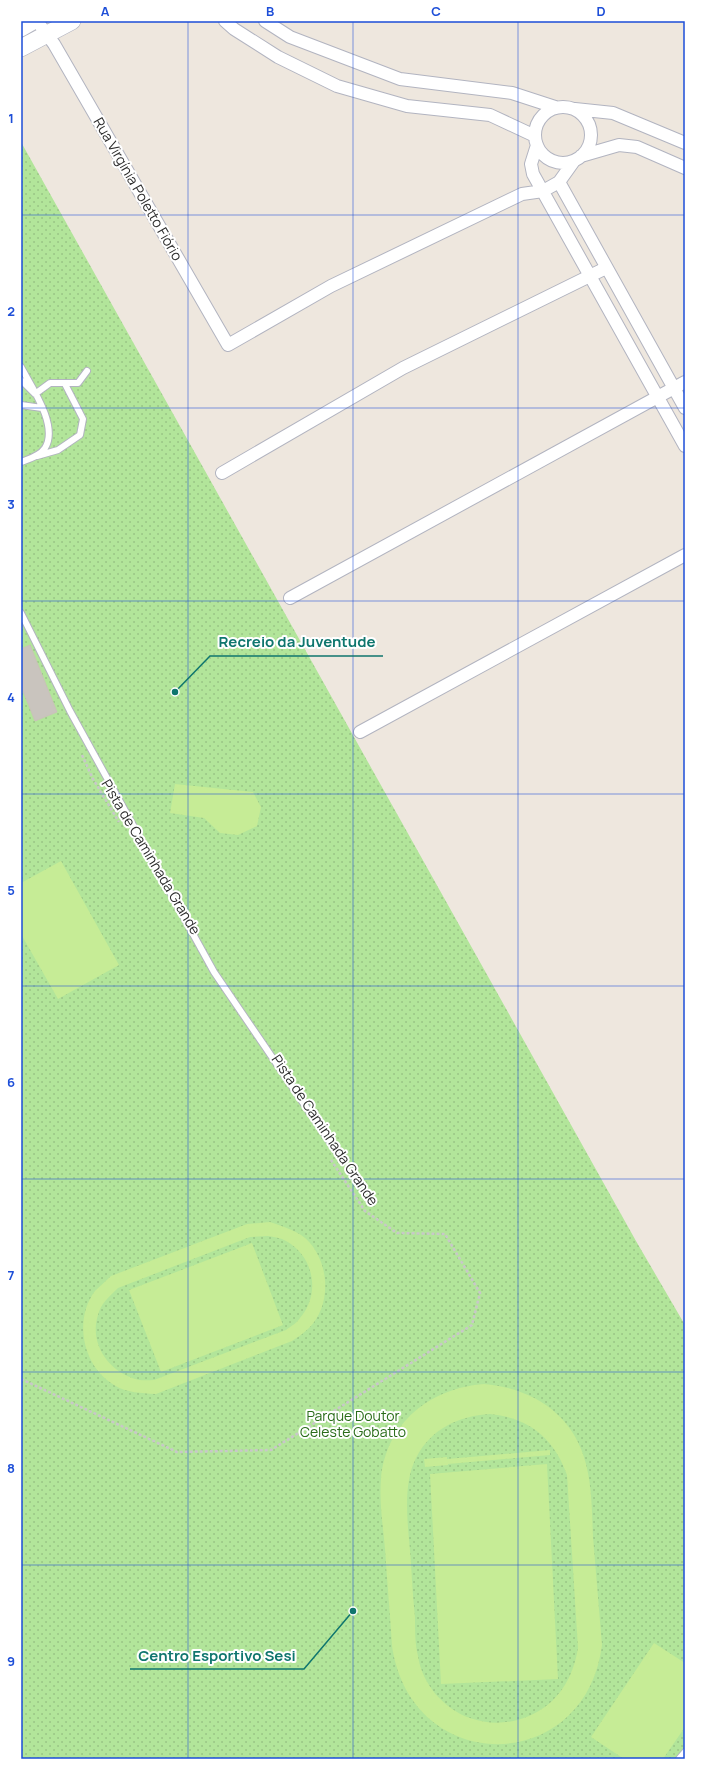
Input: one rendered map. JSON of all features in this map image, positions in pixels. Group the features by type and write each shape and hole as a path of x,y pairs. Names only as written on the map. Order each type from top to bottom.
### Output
{"main road":[{"path":"21,28 33,21"},
{"path":"21,48 42,27 72,21"}],"street":[{"path":"225,21 234,29 278,57 337,86 408,106 490,116 536,141 542,152 548,158 561,162 619,146 637,147 685,168"},
{"path":"265,21 290,37 400,79 512,93 555,107 565,106 574,109 613,113 685,143"},
{"name":"Rua Virgínia Poletto Fiório","path":"42,27 228,345 331,286 522,194 543,191"},
{"path":"555,107 540,119 536,127 536,141 531,164 533,174 685,446"},
{"path":"543,191 559,182 587,149 591,131 588,122 582,114 574,109"},
{"path":"559,182 685,408"},
{"path":"222,473 403,368 606,268"},
{"path":"290,598 685,382"},
{"path":"360,732 685,555"}],"lane":[{"path":"21,367 48,421 49,436 45,448 34,457"},
{"path":"35,394 50,383 78,383 86,371"},
{"path":"21,380 35,394"},
{"path":"21,462 58,450 80,435 83,419 65,384"},
{"path":"21,405 42,408"},
{"path":"21,613 70,711 214,972 336,1151"},
{"path":"679,1759 685,1752"}],"path":[{"name":"Pista de Caminhada Grande","path":"80,750 93,779 121,826"},
{"name":"Pista de Caminhada Grande","path":"21,1380 177,1452 271,1450 472,1325 480,1293 445,1234 396,1233 365,1211 328,1155"}],"green space":[{"name":"Parque Doutor Celeste Gobatto","path":"21,142 636,1241 685,1325 685,1759 21,1759"},
{"path":"175,784 253,792 261,807 257,826 238,835 220,833 204,818 170,813"},
{"path":"61,861 119,965 58,999 21,934 21,883"},
{"path":"270,1222 297,1232 310,1243 317,1252 324,1274 324,1298 316,1319 309,1328 292,1341 156,1394 124,1390 103,1377 95,1367 89,1355 83,1329 84,1315 88,1303 95,1291 111,1276 247,1224","holes":["268,1236 284,1240 296,1248 303,1256 311,1276 311,1298 307,1308 297,1321 286,1330 154,1380 137,1380 125,1375 109,1363 99,1345 96,1336 96,1325 99,1311 104,1303 118,1288 250,1237"]},
{"path":"252,1243 283,1325 161,1372 129,1290"},
{"path":"484,1384 519,1391 535,1398 549,1407 572,1431 580,1447 586,1464 591,1491 593,1537 602,1645 589,1688 565,1719 533,1738 498,1744 462,1738 430,1720 406,1689 392,1646 380,1496 381,1479 385,1459 392,1441 402,1425 414,1412 429,1401 464,1387","holes":["490,1414 504,1416 528,1425 547,1440 562,1462 567,1475 578,1648 576,1659 568,1680 556,1697 548,1705 522,1719 492,1723 460,1714 443,1702 429,1686 420,1666 416,1642 407,1496 411,1470 416,1458 429,1439 456,1421 478,1415"]},
{"path":"550,1450 550,1455 425,1467 424,1459 447,1457 447,1459"},
{"path":"547,1464 558,1679 441,1684 430,1474"},
{"path":"654,1643 685,1663 685,1727 663,1759 624,1759 591,1737"}],"building":[{"path":"30,645 57,712 35,721 21,686 21,649"}],"place":[{"name":"Recreio da Juventude","path":"175,692"},
{"name":"Centro Esportivo Sesi","path":"353,1611"}]}
